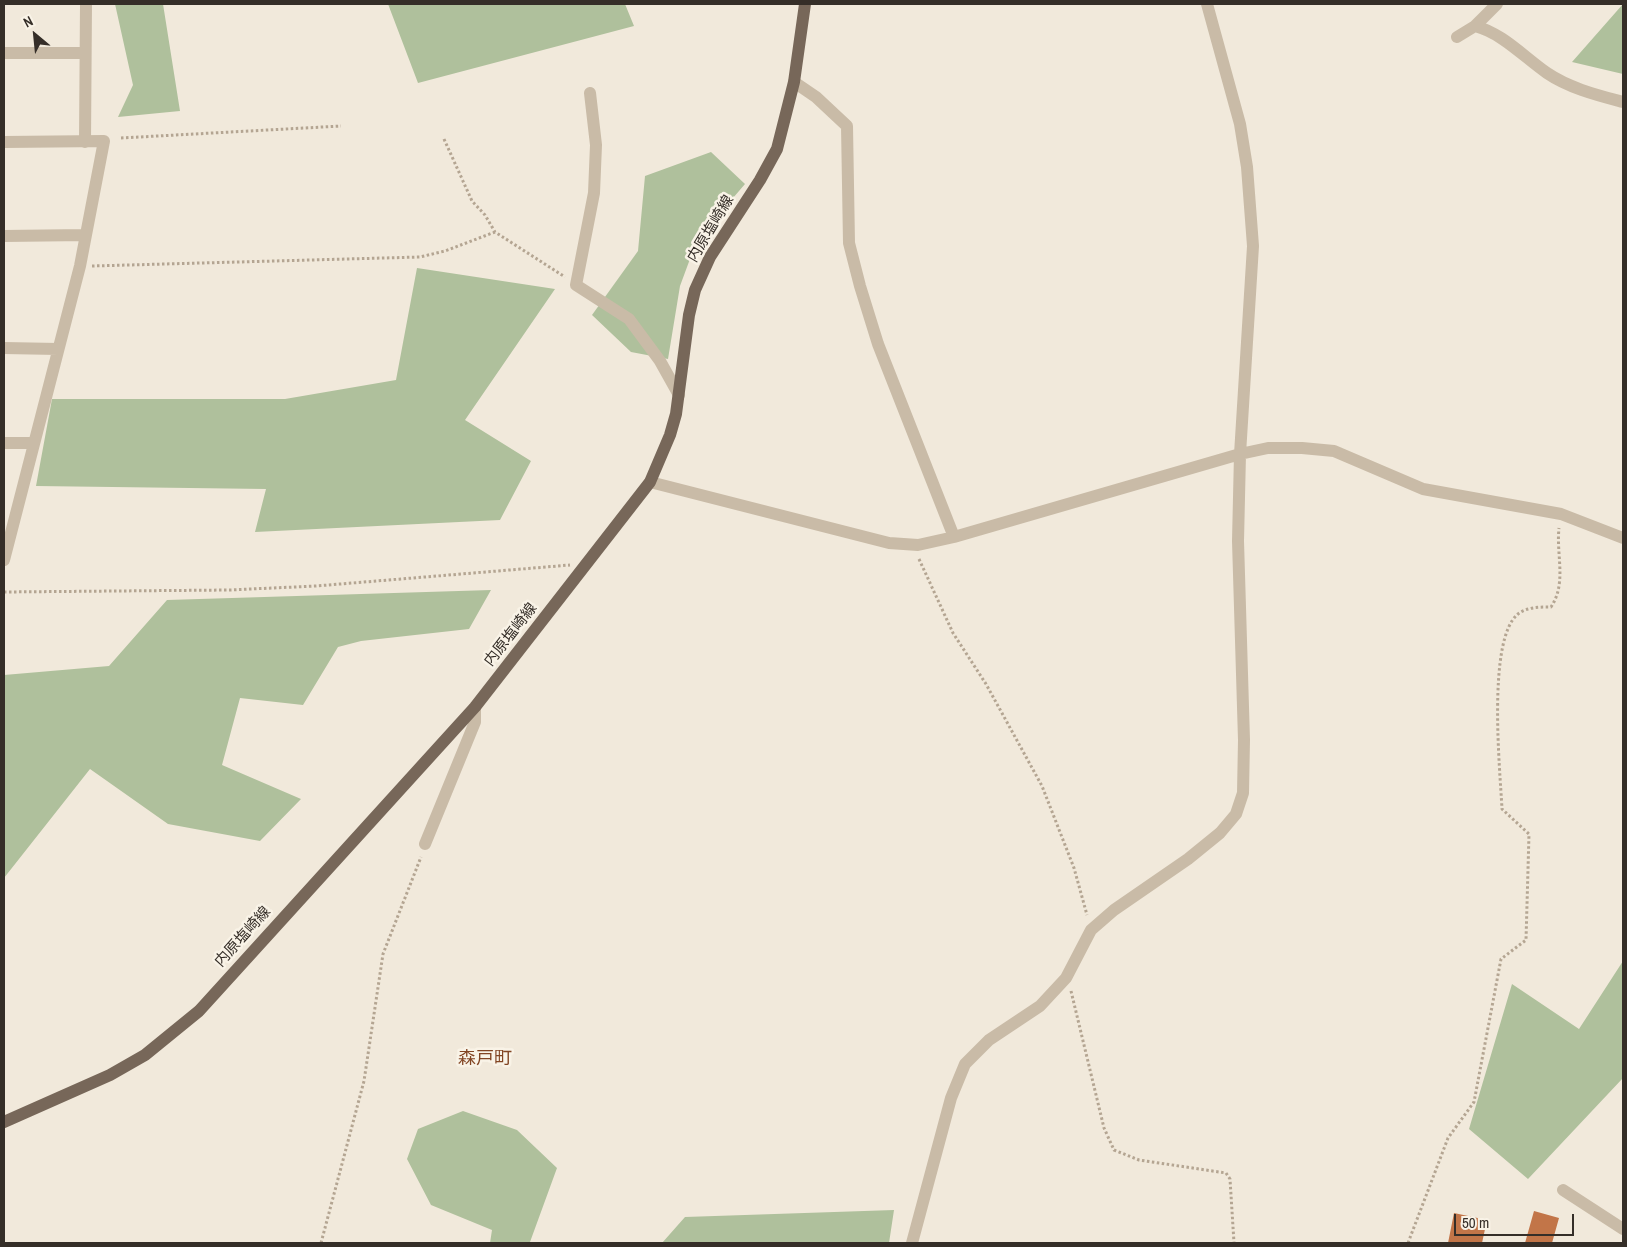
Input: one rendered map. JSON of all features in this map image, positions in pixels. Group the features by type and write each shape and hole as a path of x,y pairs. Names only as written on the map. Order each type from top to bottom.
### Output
{"main road":[{"name":"内原塩崎線","path":"4,1122 110,1075 145,1055 199,1011 475,707 650,482 670,435 679,395 689,315 695,290 710,257 760,180 777,149 794,82 804,4"}],"street":[{"path":"85,142 86,4"},
{"path":"912,1243 952,1098 965,1064 989,1040 1040,1006 1066,978 1091,930 1114,910 1188,859 1220,833 1236,814 1244,793 1238,541 1240,454 1252,246 1248,177 1240,124 1207,4"},
{"path":"1457,37 1475,26 1497,4"},
{"path":"1475,26 1488,29 1548,74 1566,83 1623,102"},
{"path":"4,53 85,53"},
{"path":"794,82 816,98 847,126 849,243 860,286 878,344 954,537"},
{"path":"590,93 596,145 594,193 576,285 628,319 660,361 679,395"},
{"path":"4,142 104,141 80,266 34,443 6,536 4,560"},
{"path":"4,236 86,235"},
{"path":"4,348 58,348"},
{"path":"4,443 34,443"},
{"path":"650,482 889,543 918,545 954,537 1240,454 1268,448 1302,448 1334,451 1423,489 1561,514 1622,536"},
{"path":"425,844 475,722 475,707"},
{"path":"1563,1190 1623,1230"}],"path":[{"path":"121,138 341,126"},
{"path":"444,139 472,201 485,215 495,232 576,285"},
{"path":"80,266 420,257 445,251 495,232"},
{"path":"1408,1243 1448,1138 1474,1102 1500,959 1526,940 1529,834 1502,809 1498,668 1504,638 1517,615 1527,608 1551,607 1556,599 1560,586 1558,540 1561,514"},
{"path":"918,545 920,563 953,633 986,684 1042,786 1074,868 1091,930"},
{"path":"4,592 229,590 316,586 588,564"},
{"path":"322,1243 364,1081 383,954 425,844"},
{"path":"1066,978 1071,989 1104,1128 1114,1150 1139,1160 1226,1174 1230,1179 1234,1243"}],"green space":[{"path":"115,4 163,4 180,111 118,117 133,85"},
{"path":"388,4 625,4 634,26 418,83"},
{"path":"1623,4 1623,74 1572,62"},
{"path":"711,152 745,184 697,240 680,286 668,359 631,352 592,315 638,251 645,176"},
{"path":"417,268 555,289 465,420 531,461 500,520 255,532 266,489 36,486 52,399 285,399 396,380"},
{"path":"491,590 469,629 361,641 338,647 303,705 240,698 222,765 301,799 260,841 168,824 90,769 4,878 4,675 109,666 167,600"},
{"path":"1623,961 1623,1078 1528,1179 1469,1129 1512,984 1579,1029"},
{"path":"463,1111 517,1130 557,1168 530,1242 543,1243 490,1243 492,1230 431,1205 407,1159 418,1129"},
{"path":"894,1210 889,1243 662,1243 685,1217"}],"building":[{"path":"1534,1211 1559,1218 1552,1243 1525,1243"},
{"path":"1454,1213 1487,1220 1482,1243 1448,1243"}],"district":[{"name":"森戸町","path":"485,1059"}]}
